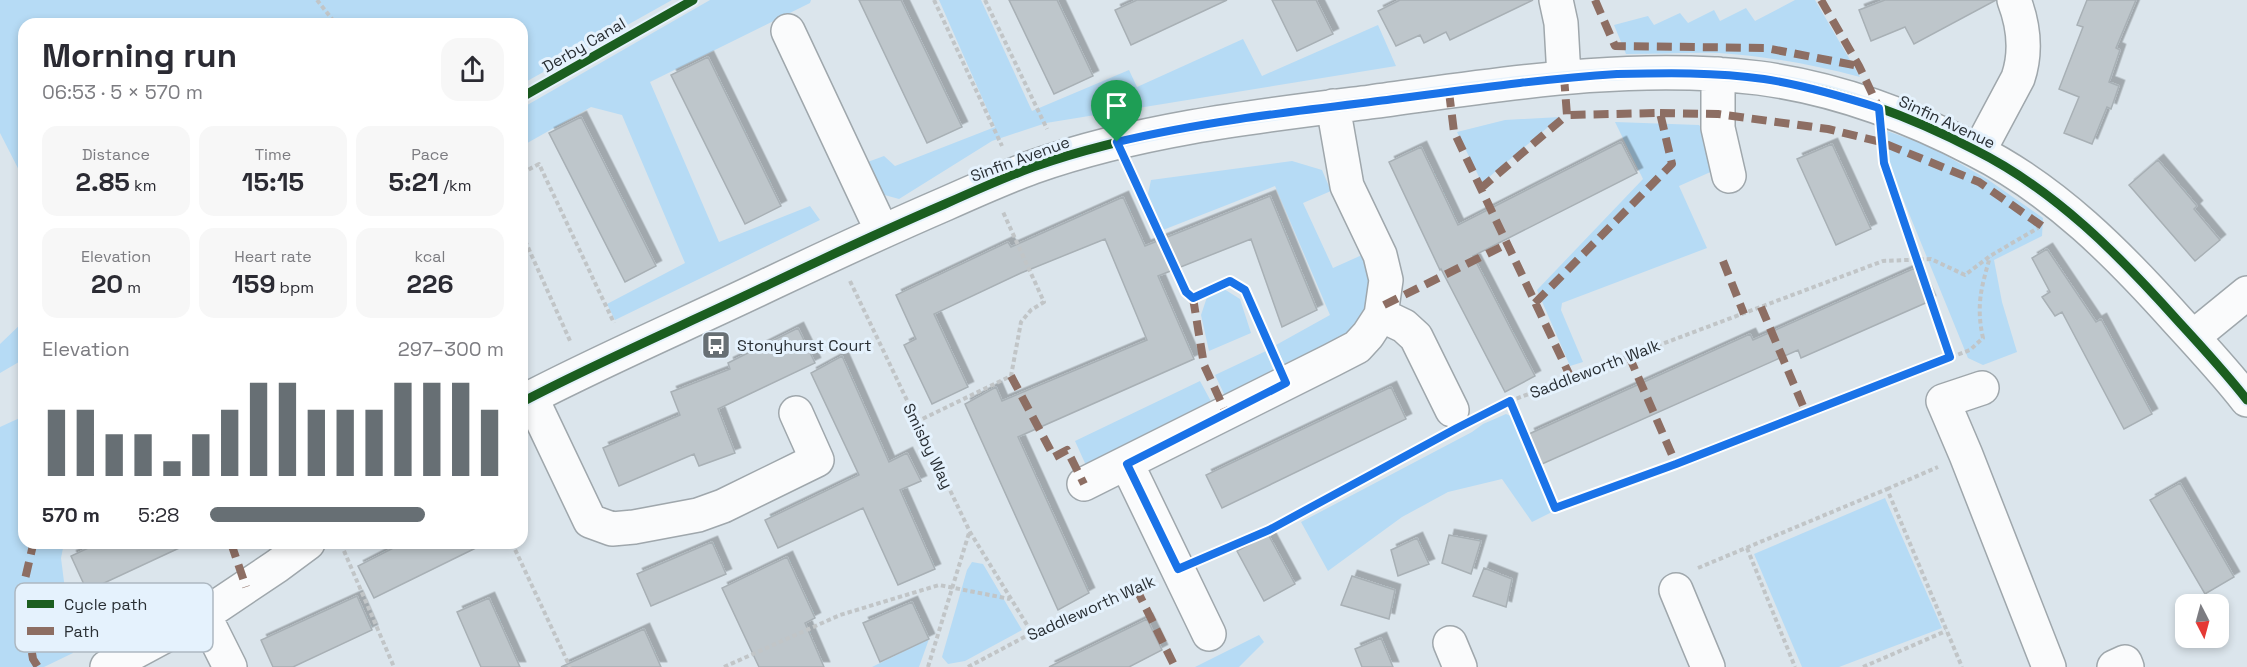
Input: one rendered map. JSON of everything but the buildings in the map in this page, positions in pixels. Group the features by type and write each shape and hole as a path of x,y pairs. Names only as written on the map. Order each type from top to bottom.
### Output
{"street":[{"path":"1556,0 1561,23 1564,77"},
{"path":"1979,152 2022,66 2023,31 2014,0"},
{"path":"788,31 882,231"},
{"name":"Sinfin Avenue","path":"528,399 882,231 1002,180 1058,159 1117,142 1159,132 1333,106 1564,77 1617,74 1718,74 1764,79 1826,91 1918,123 1979,152 2068,210 2138,275 2247,400"},
{"path":"1718,74 1718,128 1729,176"},
{"path":"1084,484 1357,347 1368,335 1381,315 1386,280 1380,255 1347,186 1333,106"},
{"path":"2193,337 2247,293"},
{"path":"1381,315 1404,326 1416,337 1459,420"},
{"path":"1982,388 1943,401 2049,667"},
{"path":"528,404 590,521 612,529 698,515 723,506 817,460 796,413"},
{"path":"1127,464 1209,634"},
{"path":"213,609 300,549"},
{"path":"1676,590 1708,667"},
{"path":"213,633 230,667"},
{"path":"107,667 135,652"},
{"path":"2114,667 2125,662 2127,667"}],"path":[{"path":"317,0 331,18"},
{"path":"916,422 1011,376 1021,322 1031,310 1044,302 1002,180 998,135 934,0"},
{"path":"984,0 1043,119 1058,159"},
{"path":"1879,108 1884,163 1919,260 1950,357"},
{"path":"1117,142 1186,292 1193,298 1230,281 1245,290 1286,383"},
{"path":"528,170 539,164 627,351"},
{"path":"528,247 584,372"},
{"path":"1510,401 1555,508 1676,464 1970,350 1983,338 1978,317 1978,297 1990,256"},
{"path":"1676,590 1672,580 1966,455"},
{"path":"1887,489 1962,667"},
{"path":"928,667 970,532"},
{"path":"1747,548 1796,667"},
{"path":"343,549 394,667"},
{"path":"515,549 570,667"},
{"path":"724,667 840,615 939,585 1011,599"},
{"path":"1863,667 1946,631"}],"shaded area":[{"path":"0,0 672,0 528,81 528,18 18,18 18,168 0,133"},
{"path":"710,0 811,0 810,3 650,82 719,242 810,206 820,220 615,320 607,304 685,263 622,115 591,107 528,143 528,105"},
{"path":"939,0 981,0 1032,111 1129,70 1137,87 1243,39 1262,76 1378,25 1396,66 1046,123 992,141 899,199 881,194 865,163 884,156 895,166 995,127"},
{"path":"1795,0 1815,0 1860,77 1790,62 1737,54 1626,54 1614,25 1648,16 1654,25 1680,13 1688,23 1714,10 1720,21 1746,8 1755,21"},
{"path":"1560,117 1482,183 1457,132 1505,120"},
{"path":"1615,122 1699,125 1707,135 1715,170 1679,186 1707,248 1562,303 1561,310 1583,362 1570,366 1537,290 1643,179"},
{"path":"1887,131 1929,146 1987,179 2043,218 2042,236 1994,260 2002,302 2017,352 1983,365 1968,358 1888,162"},
{"path":"1292,161 1322,170 1331,191 1303,203 1333,268 1362,255 1370,285 1368,312 1344,344 1287,372 1276,345 1330,315 1275,186 1163,230 1148,194 1151,180"},
{"path":"1224,289 1240,299 1251,333 1209,351 1201,315 1207,297"},
{"path":"18,327 18,362 0,373 0,344"},
{"path":"1266,351 1277,376 1227,400 1215,375"},
{"path":"1200,381 1214,407 1089,472 1075,441"},
{"path":"1506,414 1511,416 1552,512 1532,522 1502,479 1448,492 1402,517 1328,571 1301,522 1472,432 1483,424"},
{"path":"18,419 18,549 63,549 61,558 64,583 15,583 15,652 73,652 44,667 0,667 0,427"},
{"path":"1885,498 1942,628 1839,667 1802,667 1754,554"},
{"path":"972,562 983,564 1022,630 965,661 948,664 942,657 967,570"},
{"path":"1259,635 1264,642 1239,667 1195,667"},
{"path":"929,639 919,667 872,667"}],"marked path":[{"path":"1595,0 1615,46 1766,48 1859,66"},
{"path":"1821,0 1859,66 1879,108"},
{"path":"1480,189 1567,115 1564,77"},
{"path":"1449,92 1454,132 1571,378"},
{"path":"1660,113 1718,114 1828,129 1881,142 1979,182 2042,226"},
{"path":"1535,303 1672,164 1660,113 1567,115"},
{"path":"1384,305 1507,244"},
{"path":"1723,261 1744,314"},
{"path":"1193,298 1204,365 1226,413"},
{"path":"1761,307 1806,413"},
{"path":"1629,356 1676,464"},
{"path":"1011,376 1054,457 1067,450 1084,484"},
{"path":"24,583 32,549"},
{"path":"233,549 246,587"},
{"path":"1136,588 1175,667"},
{"path":"32,652 38,667"}],"cycle path":[{"name":"Derby Canal","path":"528,94 693,0"},
{"path":"528,399 902,223 1033,167 1074,154 1157,133 1285,113 1515,83 1613,74 1661,73 1759,78 1843,96 1924,125 2004,166 2059,204 2109,248 2156,296 2247,400"}],"place":[{"name":"Stonyhurst Court","path":"716,345"}],"route":[{"path":"1617,74 1718,74 1764,79 1826,91 1879,108 1884,163 1919,260 1950,357 1676,464 1555,508 1510,401 1269,530 1178,569 1127,464 1286,383 1245,290 1230,281 1193,298 1186,292 1117,142 1159,132 1333,106 1564,77 1617,74"}]}
